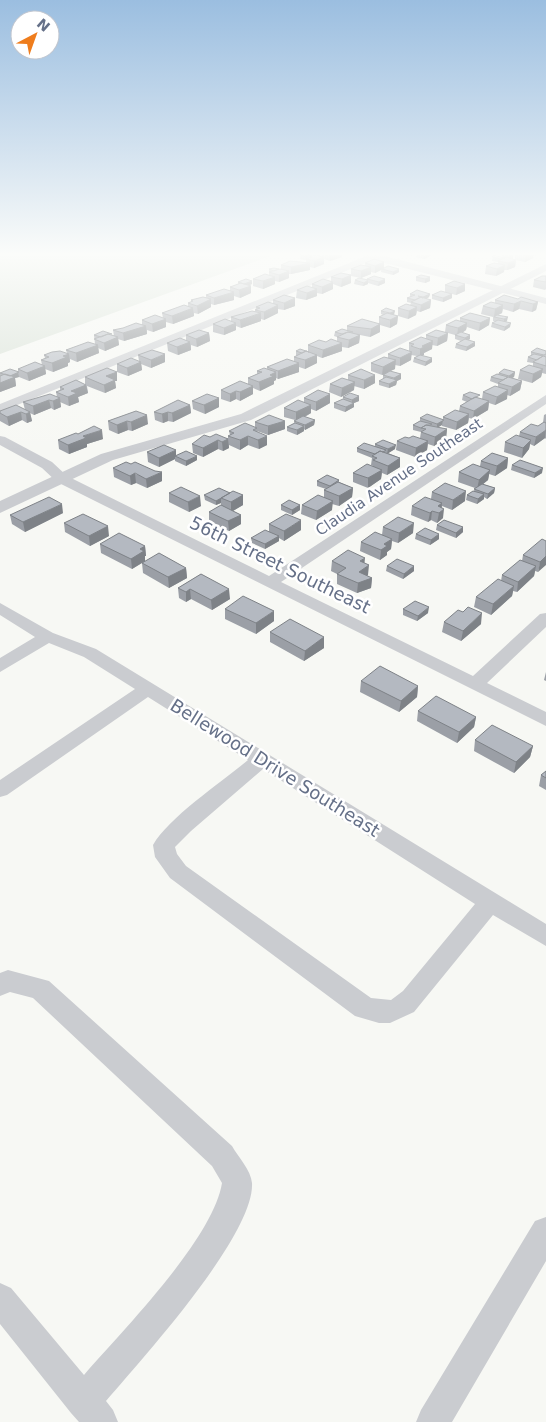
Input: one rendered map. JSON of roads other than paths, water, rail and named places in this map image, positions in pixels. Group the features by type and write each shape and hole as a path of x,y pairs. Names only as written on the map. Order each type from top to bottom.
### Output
{"street":[{"path":"0,408 211,321"},
{"path":"0,508 107,457 246,418 438,321"},
{"name":"Claudia Avenue Southeast","path":"270,582 546,399"},
{"name":"56th Street Southeast","path":"0,440 47,465 62,479 546,720"},
{"name":"Bellewood Drive Southeast","path":"0,608 47,637 90,654 546,936"},
{"path":"475,684 546,618"},
{"path":"0,666 47,637"},
{"path":"0,790 147,689"},
{"path":"261,760 183,825 164,846 166,857 178,872 364,1008 384,1013 397,1011 412,999 490,902"},
{"path":"0,985 8,981 40,989 222,1156 237,1183 233,1209 187,1279 92,1411 0,1299"},
{"path":"433,1422 546,1232"}]}
